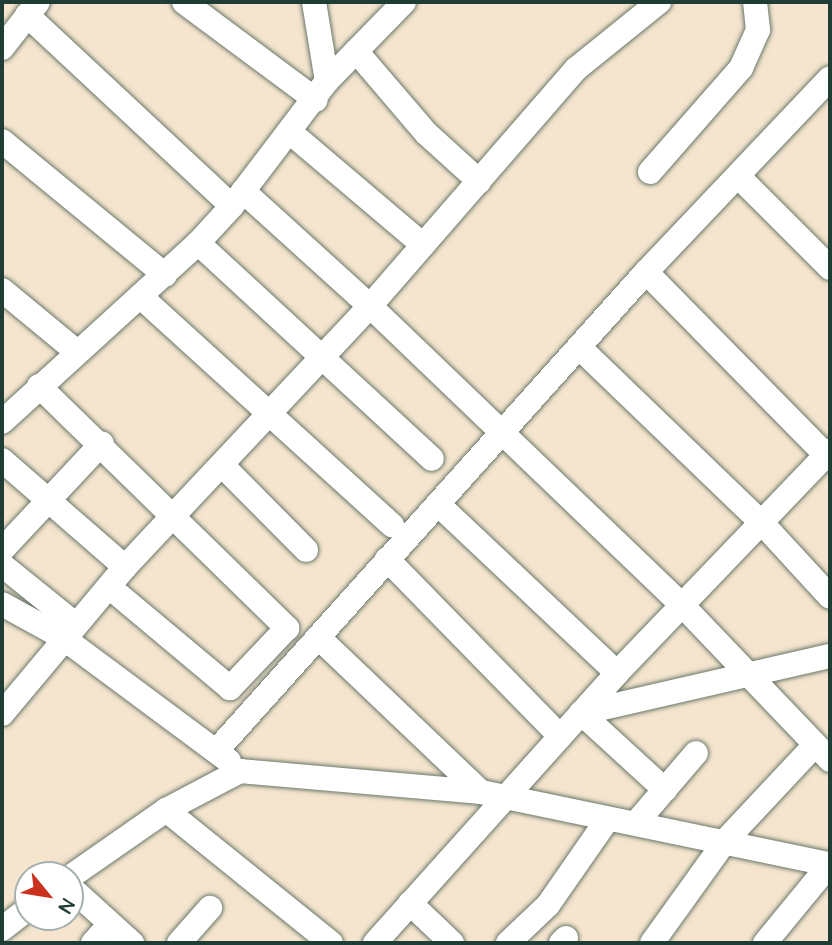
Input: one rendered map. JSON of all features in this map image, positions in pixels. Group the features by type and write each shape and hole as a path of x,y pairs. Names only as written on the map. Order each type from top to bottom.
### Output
{"street":[{"path":"184,2 322,91"},
{"path":"314,2 322,91"},
{"path":"2,422 198,243 238,199 356,51 404,2"},
{"path":"2,714 125,567 325,356 576,69 659,2"},
{"path":"650,172 741,68 758,30 755,2"},
{"path":"2,48 32,9 238,199 370,306 683,606 747,677 823,753 726,840 652,943"},
{"path":"356,51 426,133 478,181"},
{"path":"217,750 387,559 440,506 582,349 646,272 825,94"},
{"path":"291,132 423,245"},
{"path":"2,141 165,275"},
{"path":"740,178 830,268"},
{"path":"198,243 325,356 432,458"},
{"path":"375,943 617,673 829,455 646,272"},
{"path":"2,290 77,352"},
{"path":"140,296 271,412 392,525"},
{"path":"582,349 762,523 830,597"},
{"path":"39,386 102,443 287,628 230,688 109,587"},
{"path":"2,550 46,499 102,443"},
{"path":"2,460 125,567"},
{"path":"223,466 306,550"},
{"path":"440,506 617,673"},
{"path":"387,559 560,736"},
{"path":"2,565 69,631 240,771"},
{"path":"2,604 69,631"},
{"path":"318,637 481,792"},
{"path":"581,713 830,656"},
{"path":"581,713 665,790"},
{"path":"636,823 696,753"},
{"path":"84,867 166,810 240,771 481,792 607,820 726,840 830,864 765,943"},
{"path":"166,810 331,943"},
{"path":"511,942 548,905 607,820"},
{"path":"84,900 132,943"},
{"path":"410,903 452,943"},
{"path":"179,943 210,908"},
{"path":"93,943 110,924"}]}
